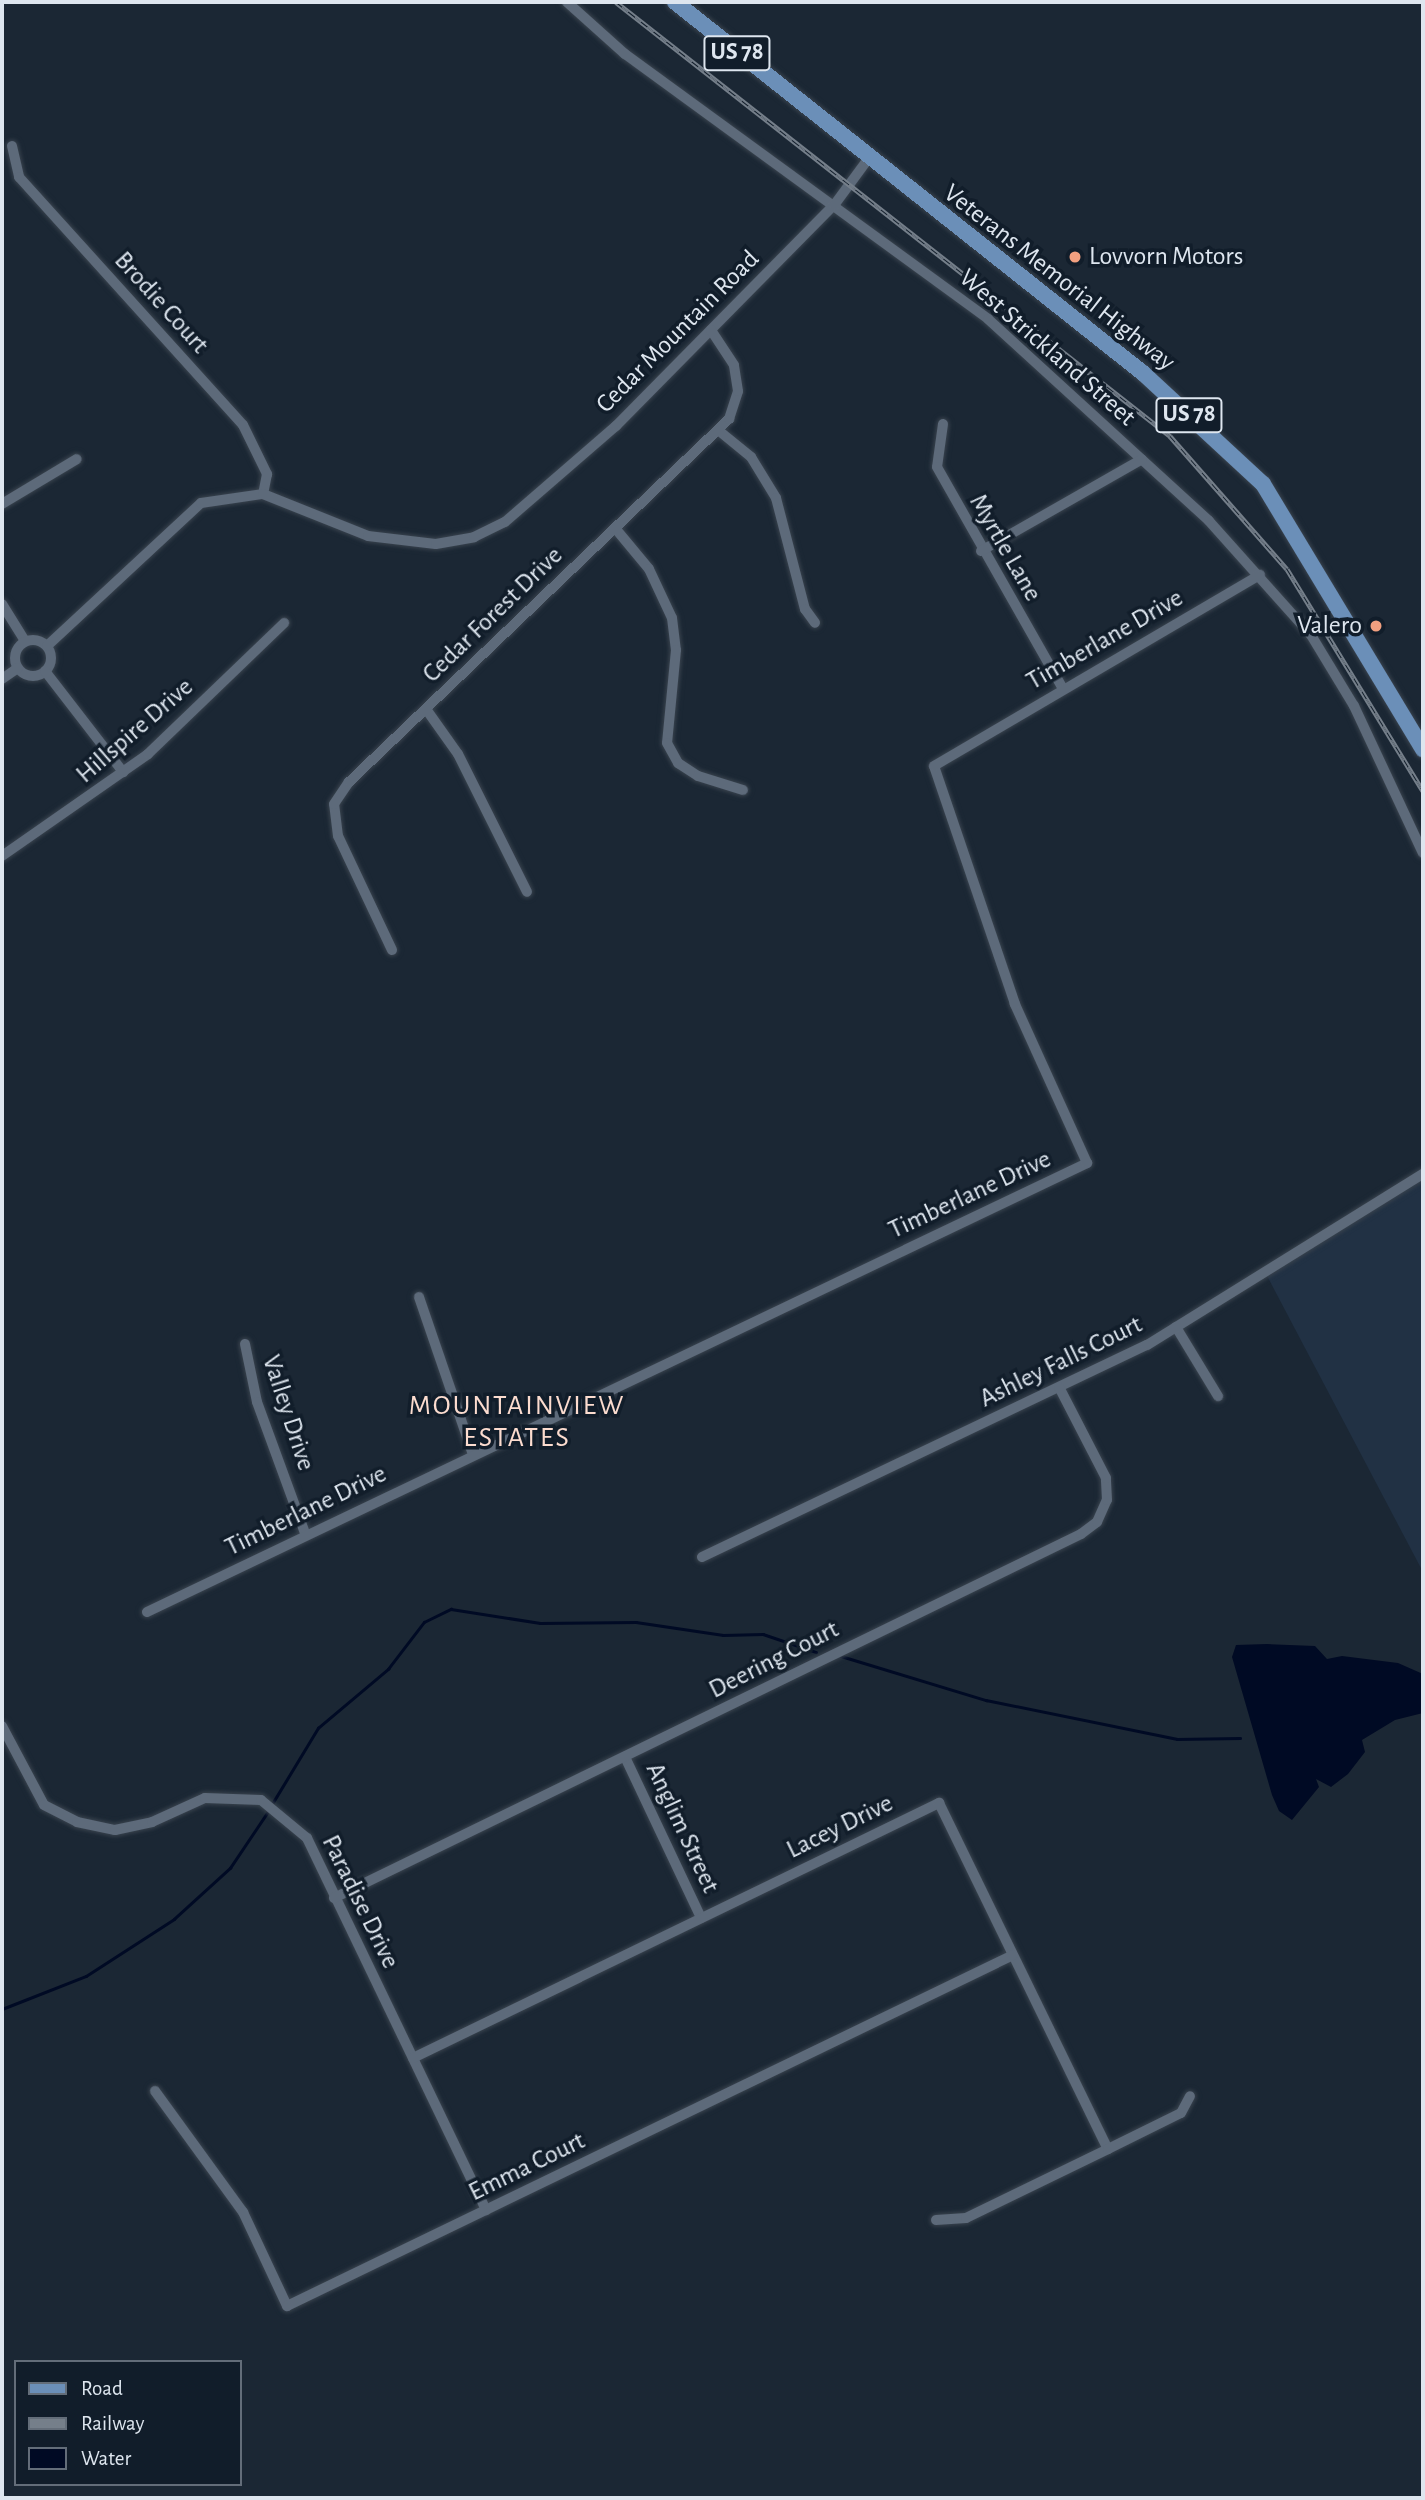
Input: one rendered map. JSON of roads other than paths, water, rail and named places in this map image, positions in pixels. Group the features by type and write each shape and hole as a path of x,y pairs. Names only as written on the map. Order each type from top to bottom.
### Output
{"main road":[{"name":"Veterans Memorial Highway","path":"678,3 868,159 1143,373 1263,484 1423,749"}],"street":[{"name":"West Strickland Street","path":"567,2 625,54 835,204 988,319 1142,459 1259,575 1311,635 1337,677 1423,853"},
{"name":"Brodie Court","path":"12,146 19,177 243,425 267,474 263,494"},
{"name":"Cedar Mountain Road","path":"263,494 386,541 436,544 474,537 505,522 616,426 835,204 868,159"},
{"name":"Cedar Forest Drive","path":"393,950 338,836 334,804 426,709 729,419 738,391 734,365 711,330"},
{"name":"Myrtle Lane","path":"943,424 937,467 981,551 1062,687"},
{"path":"718,429 751,457 776,498 805,609 815,623"},
{"path":"2,504 77,459"},
{"path":"981,551 1142,459"},
{"path":"47,646 201,503 263,494"},
{"path":"615,528 649,569 672,618 676,650 667,743 678,763 698,776 743,790"},
{"name":"Timberlane Drive","path":"147,1612 305,1533 1087,1163 1015,1004 934,766 1062,687 1259,575"},
{"path":"2,604 25,641 47,646"},
{"name":"Hillspire Drive","path":"2,856 123,772 284,623"},
{"path":"25,641 15,653 18,668 28,675 45,671 51,662 47,646"},
{"path":"2,679 18,668"},
{"path":"45,671 123,772"},
{"path":"426,709 458,754 527,892"},
{"name":"Ashley Falls Court","path":"702,1558 1059,1387 1176,1327 1423,1174"},
{"path":"419,1297 473,1455"},
{"path":"1176,1327 1218,1396"},
{"name":"Valley Drive","path":"245,1344 257,1402 305,1533"},
{"name":"Deering Court","path":"334,1898 625,1757 1097,1522 1107,1500 1106,1479 1059,1387"},
{"name":"Paradise Drive","path":"2,1726 44,1805 77,1822 115,1830 152,1822 205,1798 261,1800 307,1838 486,2210"},
{"name":"Anglim Street","path":"625,1757 701,1918"},
{"name":"Lacey Drive","path":"413,2058 939,1803 1108,2149"},
{"name":"Emma Court","path":"155,2091 243,2212 286,2306 1013,1955"},
{"path":"936,2220 966,2218 1108,2149 1181,2113 1190,2096"}],"water":[{"path":"1236,1645 1315,1646 1327,1659 1342,1656 1398,1663 1423,1674 1423,1713 1395,1720 1362,1740 1365,1752 1348,1774 1331,1787 1316,1779 1319,1787 1292,1820 1279,1811 1272,1795 1232,1657"}],"waterway":[{"path":"272,1804 318,1728 388,1669 424,1622 451,1609 540,1623 636,1622 723,1635 763,1634 816,1652"},
{"path":"841,1656 986,1700 1177,1739 1240,1738"},
{"path":"2,2009 86,1976 174,1919 230,1868 269,1810"}],"railway":[{"path":"616,2 1170,436 1287,569 1423,791"}],"place":[{"name":"Lovvorn Motors","path":"1075,257"},
{"name":"Valero","path":"1376,626"}],"district":[{"name":"MOUNTAINVIEW ESTATES","path":"517,1422"}]}
